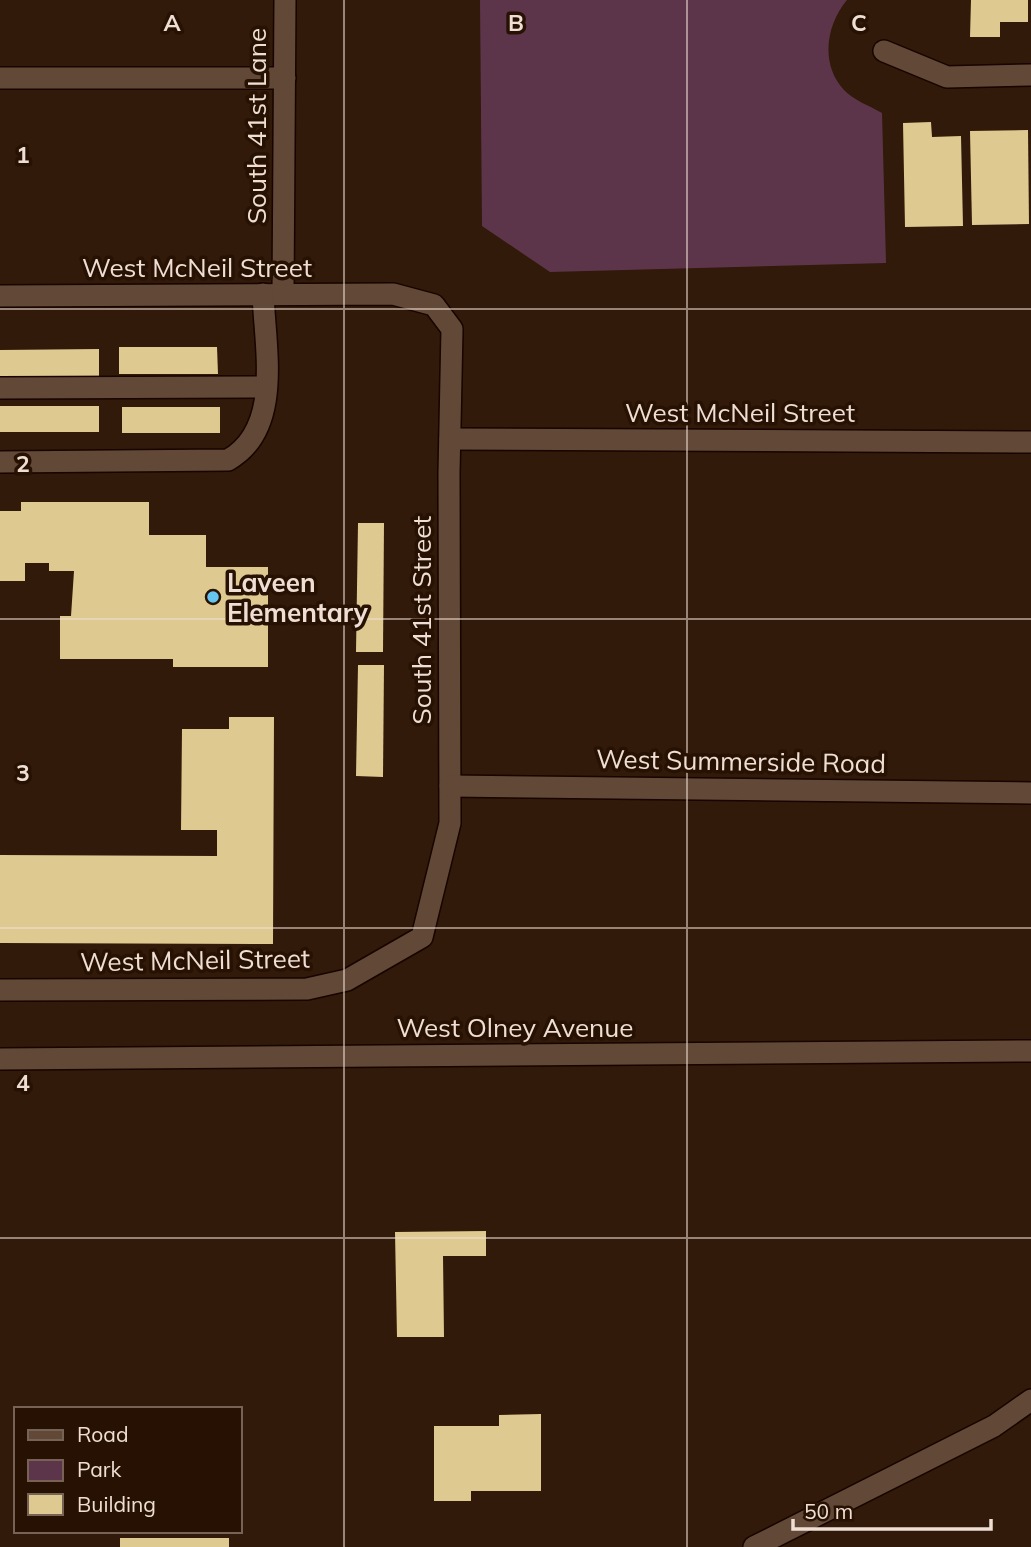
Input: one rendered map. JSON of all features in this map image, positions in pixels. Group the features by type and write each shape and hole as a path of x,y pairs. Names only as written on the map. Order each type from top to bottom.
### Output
{"street":[{"name":"South 41st Lane","path":"0,462 228,460 244,451 260,425 266,387 285,78 285,0"},
{"path":"884,51 947,77 1031,75"},
{"path":"0,78 285,78"},
{"name":"West McNeil Street","path":"0,296 393,294 434,305"},
{"name":"South 41st Street","path":"422,937 450,823 452,329 434,305"},
{"path":"0,388 266,387"},
{"name":"West McNeil Street","path":"450,439 1031,442"},
{"name":"West Summerside Road","path":"450,786 1031,793"},
{"name":"West McNeil Street","path":"0,990 307,989 347,980 422,937"},
{"name":"West Olney Avenue","path":"0,1059 1031,1051"},
{"path":"754,1547 994,1426 1031,1400"}],"green space":[{"path":"480,0 847,0 830,33 829,57 836,80 844,90 882,113 886,263 550,272 482,226"}],"building":[{"path":"971,0 1028,0 1028,22 1000,22 1000,37 970,37"},
{"path":"931,122 932,137 961,136 963,226 905,227 903,123"},
{"path":"1028,130 1029,224 972,225 970,131"},
{"path":"119,347 217,347 218,374 119,374"},
{"path":"99,349 99,376 0,376 0,350"},
{"path":"0,406 99,406 99,432 0,432"},
{"path":"122,407 220,407 220,433 122,433"},
{"path":"21,502 149,502 149,535 206,535 206,567 268,567 268,667 173,667 173,659 60,659 60,616 71,616 74,571 49,571 49,563 25,563 25,581 0,581 0,511 21,511"},
{"path":"358,523 384,523 383,652 356,652"},
{"path":"358,665 384,665 383,777 356,776"},
{"path":"229,717 274,717 273,944 0,943 0,855 217,856 217,830 181,830 182,729 229,729"},
{"path":"486,1231 486,1256 443,1256 444,1337 397,1337 395,1232"},
{"path":"541,1414 541,1491 471,1491 471,1501 434,1501 434,1426 499,1426 499,1415"},
{"path":"120,1538 229,1538 229,1547 120,1547"}],"place":[{"name":"Laveen Elementary","path":"213,597"}]}
